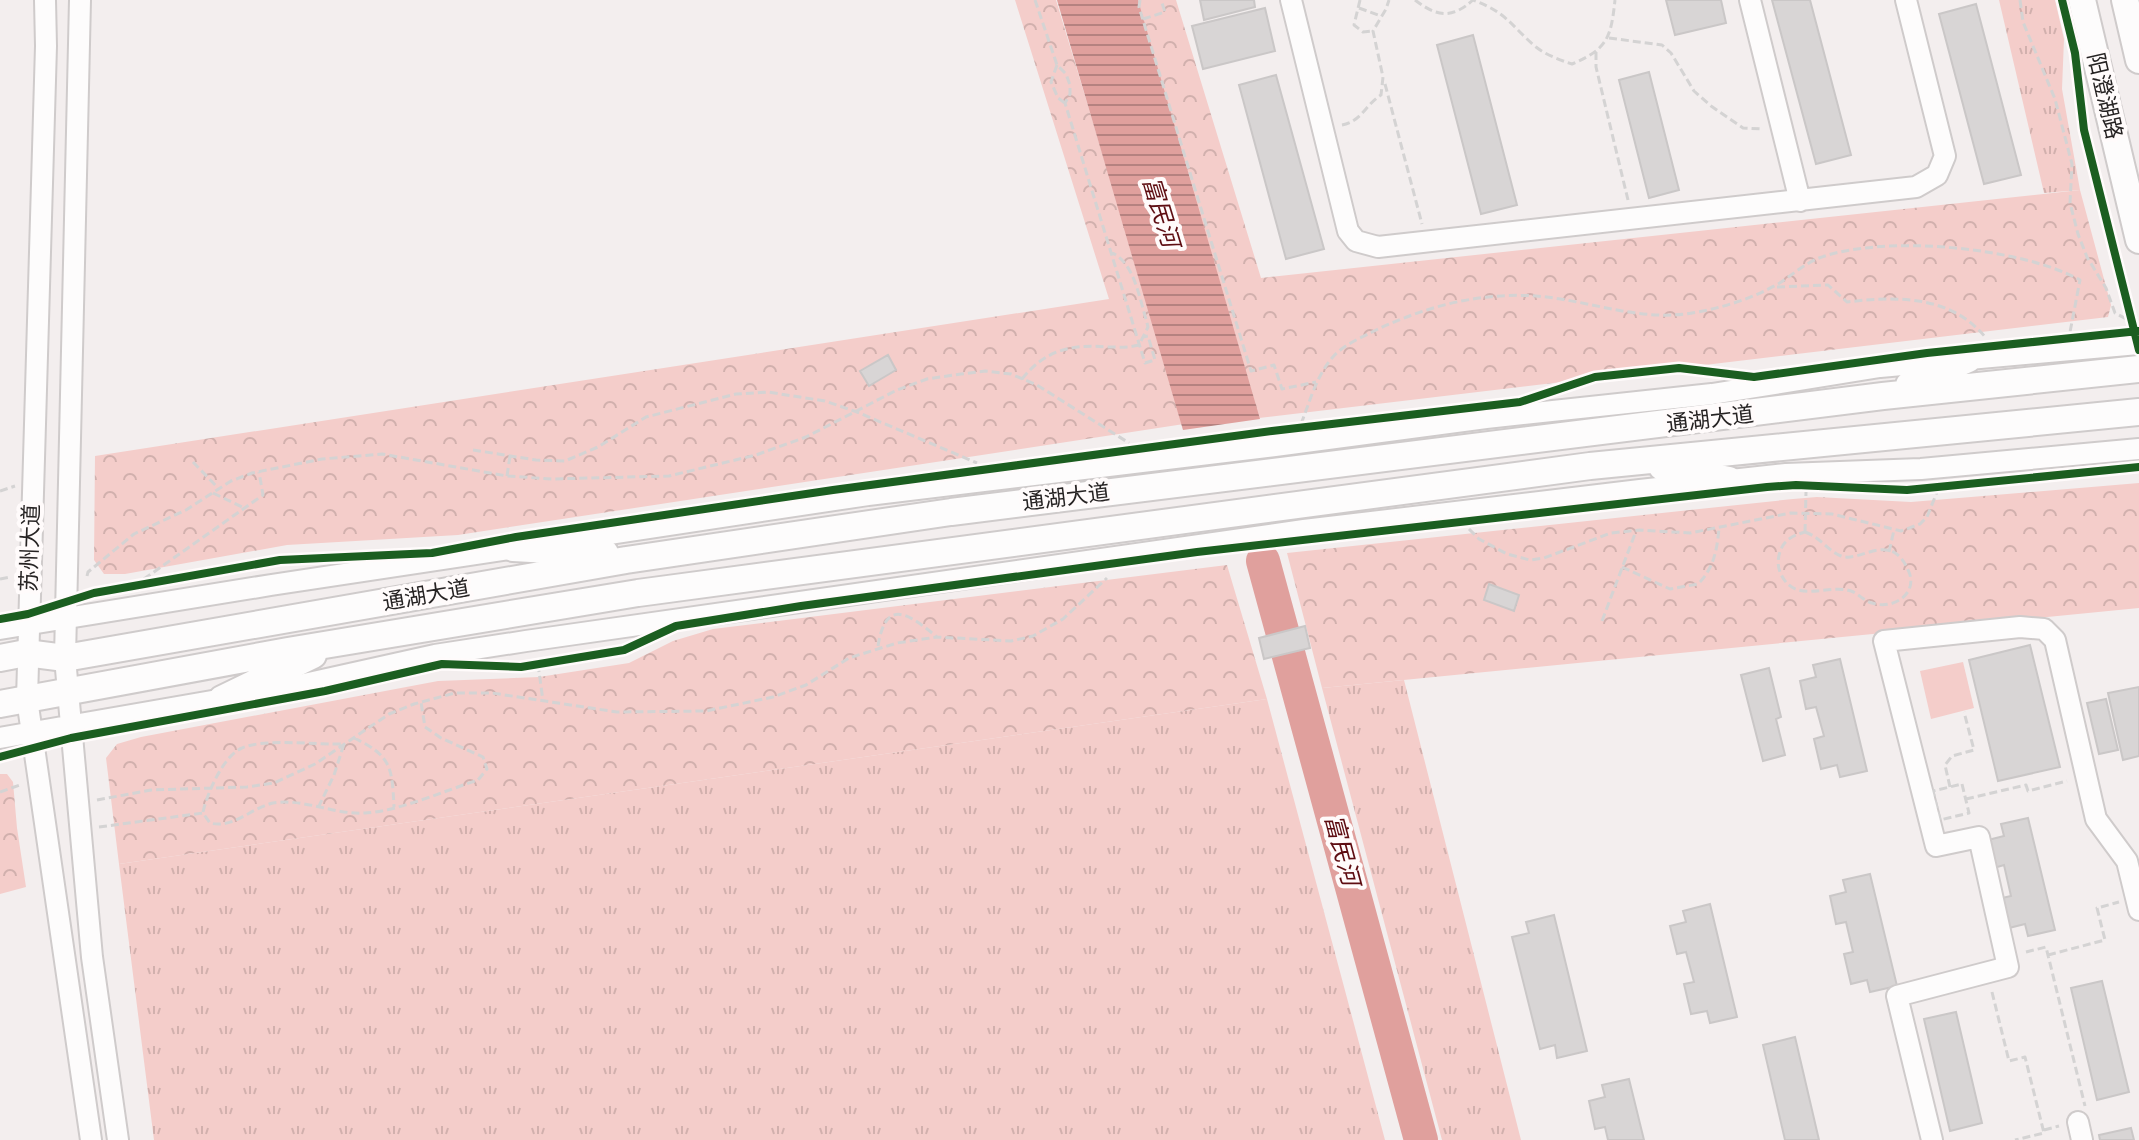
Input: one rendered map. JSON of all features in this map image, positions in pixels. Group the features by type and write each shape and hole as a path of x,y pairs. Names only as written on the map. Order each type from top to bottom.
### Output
{"main road":[{"name":"阳澄湖路","path":"2082,0 2139,240"},
{"name":"阳澄湖路","path":"2125,0 2139,60"},
{"name":"通湖大道","path":"0,658 26,653 65,658 657,555 967,510 1883,396 2138,352"},
{"path":"1883,396 1974,354"},
{"name":"通湖大道","path":"0,704 340,642 638,593 1270,507 1635,462 2139,412"},
{"path":"1635,462 1729,480"},
{"path":"513,548 657,555"},
{"path":"222,699 340,642"}],"street":[{"name":"苏州大道","path":"45,0 27,699 91,1140"},
{"name":"苏州大道","path":"80,0 71,604 65,658 66,692 92,957 118,1140"},
{"path":"1291,0 1348,231 1356,241 1378,247 1916,187 1937,175 1945,156 1906,0"},
{"path":"1750,0 1800,201"},
{"path":"0,629 27,623 71,604 513,548 868,495 1486,418 1712,394 1974,354 2138,352"},
{"path":"0,738 337,678 435,655 1304,530 1786,474 1921,469 2139,449"},
{"path":"1932,1140 1897,996 2008,967 1979,837 1936,846 1884,641 2020,627 2044,629 2055,640 2096,819 2127,861 2137,904"},
{"path":"151,643 157,675"}],"path":[{"path":"1035,0 1057,65 1066,74 1070,85 1070,94 1065,103"},
{"path":"1140,0 1143,19 1251,371 1274,365 1282,389 1316,382"},
{"path":"1143,19 1165,12 1161,0"},
{"path":"1360,0 1354,25 1363,32 1373,31"},
{"path":"1389,0 1373,31 1427,242"},
{"path":"1415,0 1427,9 1446,14 1457,12 1473,0 1486,5 1512,21 1537,48 1572,64 1596,52 1609,38 1615,0"},
{"path":"2020,0 2023,22 2055,99 2072,164 2070,203 2082,245 2106,288 2115,313 2132,322"},
{"path":"1359,8 1382,16"},
{"path":"1609,38 1662,45 1671,53 1694,91 1730,120 1743,128 1782,131"},
{"path":"1596,52 1596,67 1633,219"},
{"path":"1057,65 1051,82 1058,98 1065,103 1145,363 1155,360 1148,336 1143,337"},
{"path":"1323,130 1359,119 1370,103 1381,95 1383,77"},
{"path":"1300,428 1316,382 1333,357 1350,343 1389,324 1438,306 1482,297 1535,296 1622,313 1663,316 1720,307 1773,287 1818,259 1855,250 1916,245 1993,254 2064,271 2080,280 2068,339 2082,338"},
{"path":"1022,379 1035,362 1067,349 1124,349 1139,345 1148,327 1132,275 1118,255 1109,252"},
{"path":"1773,287 1828,285 1847,302 1899,298 1944,307 1975,324 1993,347 1974,354"},
{"path":"2128,307 2138,352"},
{"path":"71,604 88,572 134,534 186,510 231,481 322,459 382,454 507,476 552,479 669,476 756,455 806,437 897,390 927,379 985,371 1011,374 1037,385 1139,449"},
{"path":"473,450 553,462 565,461 598,447 646,417 736,394 768,392 825,401 857,412 974,461 986,469"},
{"path":"1286,430 1315,426"},
{"path":"1123,451 1139,449"},
{"path":"507,476 510,456"},
{"path":"193,462 219,489"},
{"path":"971,471 986,469"},
{"path":"134,586 263,495 259,472"},
{"path":"1796,485 1821,486"},
{"path":"1805,532 1806,485"},
{"path":"1928,488 1953,485"},
{"path":"1463,522 1479,539 1507,554 1530,560 1544,558 1611,533 1690,533 1763,517 1805,513 1832,514 1894,530 1911,528 1927,517 1939,487"},
{"path":"213,493 244,508"},
{"path":"1463,522 1478,520"},
{"path":"1622,567 1670,589 1698,584 1713,562 1719,528"},
{"path":"1889,552 1894,530"},
{"path":"1602,621 1636,531"},
{"path":"1805,532 1850,558 1874,550 1889,552 1902,561 1911,577 1911,586 1901,600 1877,605 1848,590 1807,592 1789,584 1778,567 1779,552 1786,541 1805,532"},
{"path":"77,805 151,790 274,783 315,764 389,714 421,702 468,691 617,712 706,711 773,697 806,685 849,658 878,648 937,637 1011,641 1033,636 1063,619 1112,571"},
{"path":"121,589 163,581"},
{"path":"878,648 883,626 890,616 897,614 905,614 916,620 937,637"},
{"path":"543,701 533,665 552,662"},
{"path":"203,813 210,823 219,825 228,824 269,804 285,802 367,814 478,780 486,774 483,757 441,738 425,727 421,702"},
{"path":"1950,787 1945,765 1952,756 1974,750 1964,712"},
{"path":"353,738 381,754 387,761 392,775 394,807"},
{"path":"203,813 210,787 236,751 243,747 266,743 344,744"},
{"path":"318,808 328,791 344,744"},
{"path":"1966,799 2026,785 2028,791 2086,777"},
{"path":"1962,784 1969,813 1940,820 1933,791 1950,787 1962,784"},
{"path":"80,830 203,813"},
{"path":"2048,955 2105,940 2097,908 2137,904"},
{"path":"2006,957 2046,947 2089,1119 2080,1131 2044,1130"},
{"path":"1987,972 2009,1061 2025,1057 2044,1130"},
{"path":"2015,1140 2044,1133 2044,1130"}],"green space":[{"path":"1015,0 1056,0 1184,424 458,535 287,545 125,574 104,574 94,560 95,456 1109,299"},
{"path":"1131,0 1176,0 1261,278 2080,190 2111,305 2108,317 1259,418"},
{"path":"1999,0 2055,0 2064,39 2062,89 2080,190 2044,193"},
{"path":"2139,483 2139,608 1322,688 1287,553 1817,497 1911,502"},
{"path":"1227,565 1267,699 119,864 106,758 117,744 141,737 438,681 539,677 629,663 673,641 713,629"},
{"path":"1963,662 1974,708 1931,719 1920,671"},
{"path":"1404,680 1521,1140 1442,1140 1322,688"},
{"path":"1267,699 1385,1140 154,1140 119,864"},
{"path":"0,774 7,774 13,782 26,887 0,894"}],"water":[{"path":"1057,0 1138,0 1260,419 1183,430"}],"building":[{"path":"1200,0 1254,0 1255,7 1204,20"},
{"path":"1666,0 1721,0 1726,23 1675,35"},
{"path":"1772,0 1810,0 1851,155 1816,164"},
{"path":"1976,4 2021,175 1984,184 1939,14"},
{"path":"1265,8 1275,51 1203,69 1192,26"},
{"path":"1473,35 1517,205 1481,214 1437,45"},
{"path":"1649,72 1679,190 1649,198 1619,80"},
{"path":"1276,75 1324,249 1286,259 1239,85"},
{"path":"888,355 896,370 869,386 860,371"},
{"path":"1489,584 1519,595 1514,611 1484,600"},
{"path":"1305,626 1310,648 1264,659 1259,638"},
{"path":"2030,645 2060,767 1998,781 1969,660"},
{"path":"1840,659 1867,771 1840,777 1837,765 1821,769 1814,739 1824,736 1816,707 1806,709 1800,681 1816,677 1813,665"},
{"path":"1769,668 1781,717 1776,719 1785,755 1763,761 1741,675"},
{"path":"2139,687 2139,756 2123,760 2108,693"},
{"path":"2106,699 2118,750 2099,754 2087,703"},
{"path":"2028,818 2055,930 2028,936 2025,924 2009,928 2002,898 2011,896 2004,865 1994,868 1988,840 2004,836 2001,824"},
{"path":"1870,874 1897,986 1870,992 1867,980 1851,984 1844,954 1853,952 1846,922 1836,924 1830,896 1846,892 1843,880"},
{"path":"1710,904 1737,1017 1710,1023 1707,1011 1691,1014 1684,984 1694,982 1686,952 1677,954 1670,926 1686,922 1683,911"},
{"path":"1554,915 1587,1051 1557,1058 1555,1045 1540,1049 1512,937 1529,933 1526,922"},
{"path":"2102,981 2129,1092 2097,1100 2071,988"},
{"path":"1956,1012 1982,1123 1950,1131 1924,1019"},
{"path":"1795,1037 1819,1140 1785,1140 1763,1045"},
{"path":"1629,1079 1644,1140 1608,1140 1605,1127 1595,1129 1589,1101 1605,1097 1602,1085"},
{"path":"2131,1128 2134,1140 2100,1140 2099,1135"}],"waterway":[{"name":"富民河","path":"1263,561 1421,1140"}],"cycle path":[{"path":"2062,0 2075,53 2084,130 2139,350"},
{"path":"0,619 28,614 94,593 280,560 432,553 516,537 833,490 1272,431 1520,402 1595,377 1679,368 1754,377 1927,353 2139,331"},
{"path":"0,757 71,738 325,691 442,664 521,667 624,650 676,626 1197,552 1767,487 1796,485 1907,490 2139,467"}]}
